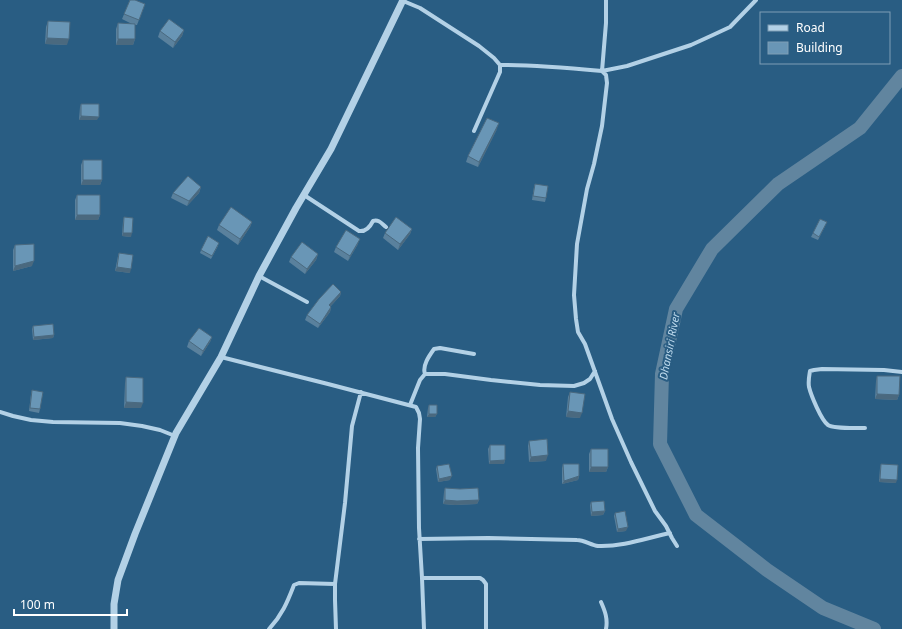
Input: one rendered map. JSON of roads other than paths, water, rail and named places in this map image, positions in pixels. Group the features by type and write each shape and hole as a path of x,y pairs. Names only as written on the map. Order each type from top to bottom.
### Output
{"street":[{"path":"606,0 606,29 602,71 606,75 606,96 602,126 587,189 577,244 574,295 576,319 578,332 585,344 612,419 631,462 655,511 666,526 677,546"},
{"path":"500,65 531,65 602,71 634,63 690,44 730,27 756,0"},
{"path":"114,629 114,604 118,580 175,436 221,357 259,276 296,208 331,149 403,1 420,8 473,42 494,58 500,65 500,72 474,131"},
{"path":"304,195 359,231 365,231 371,225 372,221 376,220 386,227"},
{"path":"259,276 307,302"},
{"path":"410,406 420,380 424,374 424,367 434,349 440,348 474,354"},
{"path":"221,357 416,407 420,419 418,448 419,539 424,629"},
{"path":"865,428 833,427 828,425 821,417 809,387 808,378 810,372 822,369 884,370 902,372"},
{"path":"424,374 445,374 540,385 574,386 584,383 590,379 595,372"},
{"path":"336,629 335,584 345,503 352,426 361,392"},
{"path":"0,412 31,420 78,423 120,423 142,426 160,430 175,436"},
{"path":"419,539 488,538 577,540 600,546 624,544 670,533"},
{"path":"422,578 480,578 484,580 486,584 486,629"},
{"path":"269,629 281,615 294,585 299,583 335,584"},
{"path":"601,602 606,615 606,629"}],"waterway":[{"name":"Dhansiri River","path":"874,629 823,608 767,570 696,515 660,444 662,374 676,309 712,249 778,184 860,128 902,76"}]}
